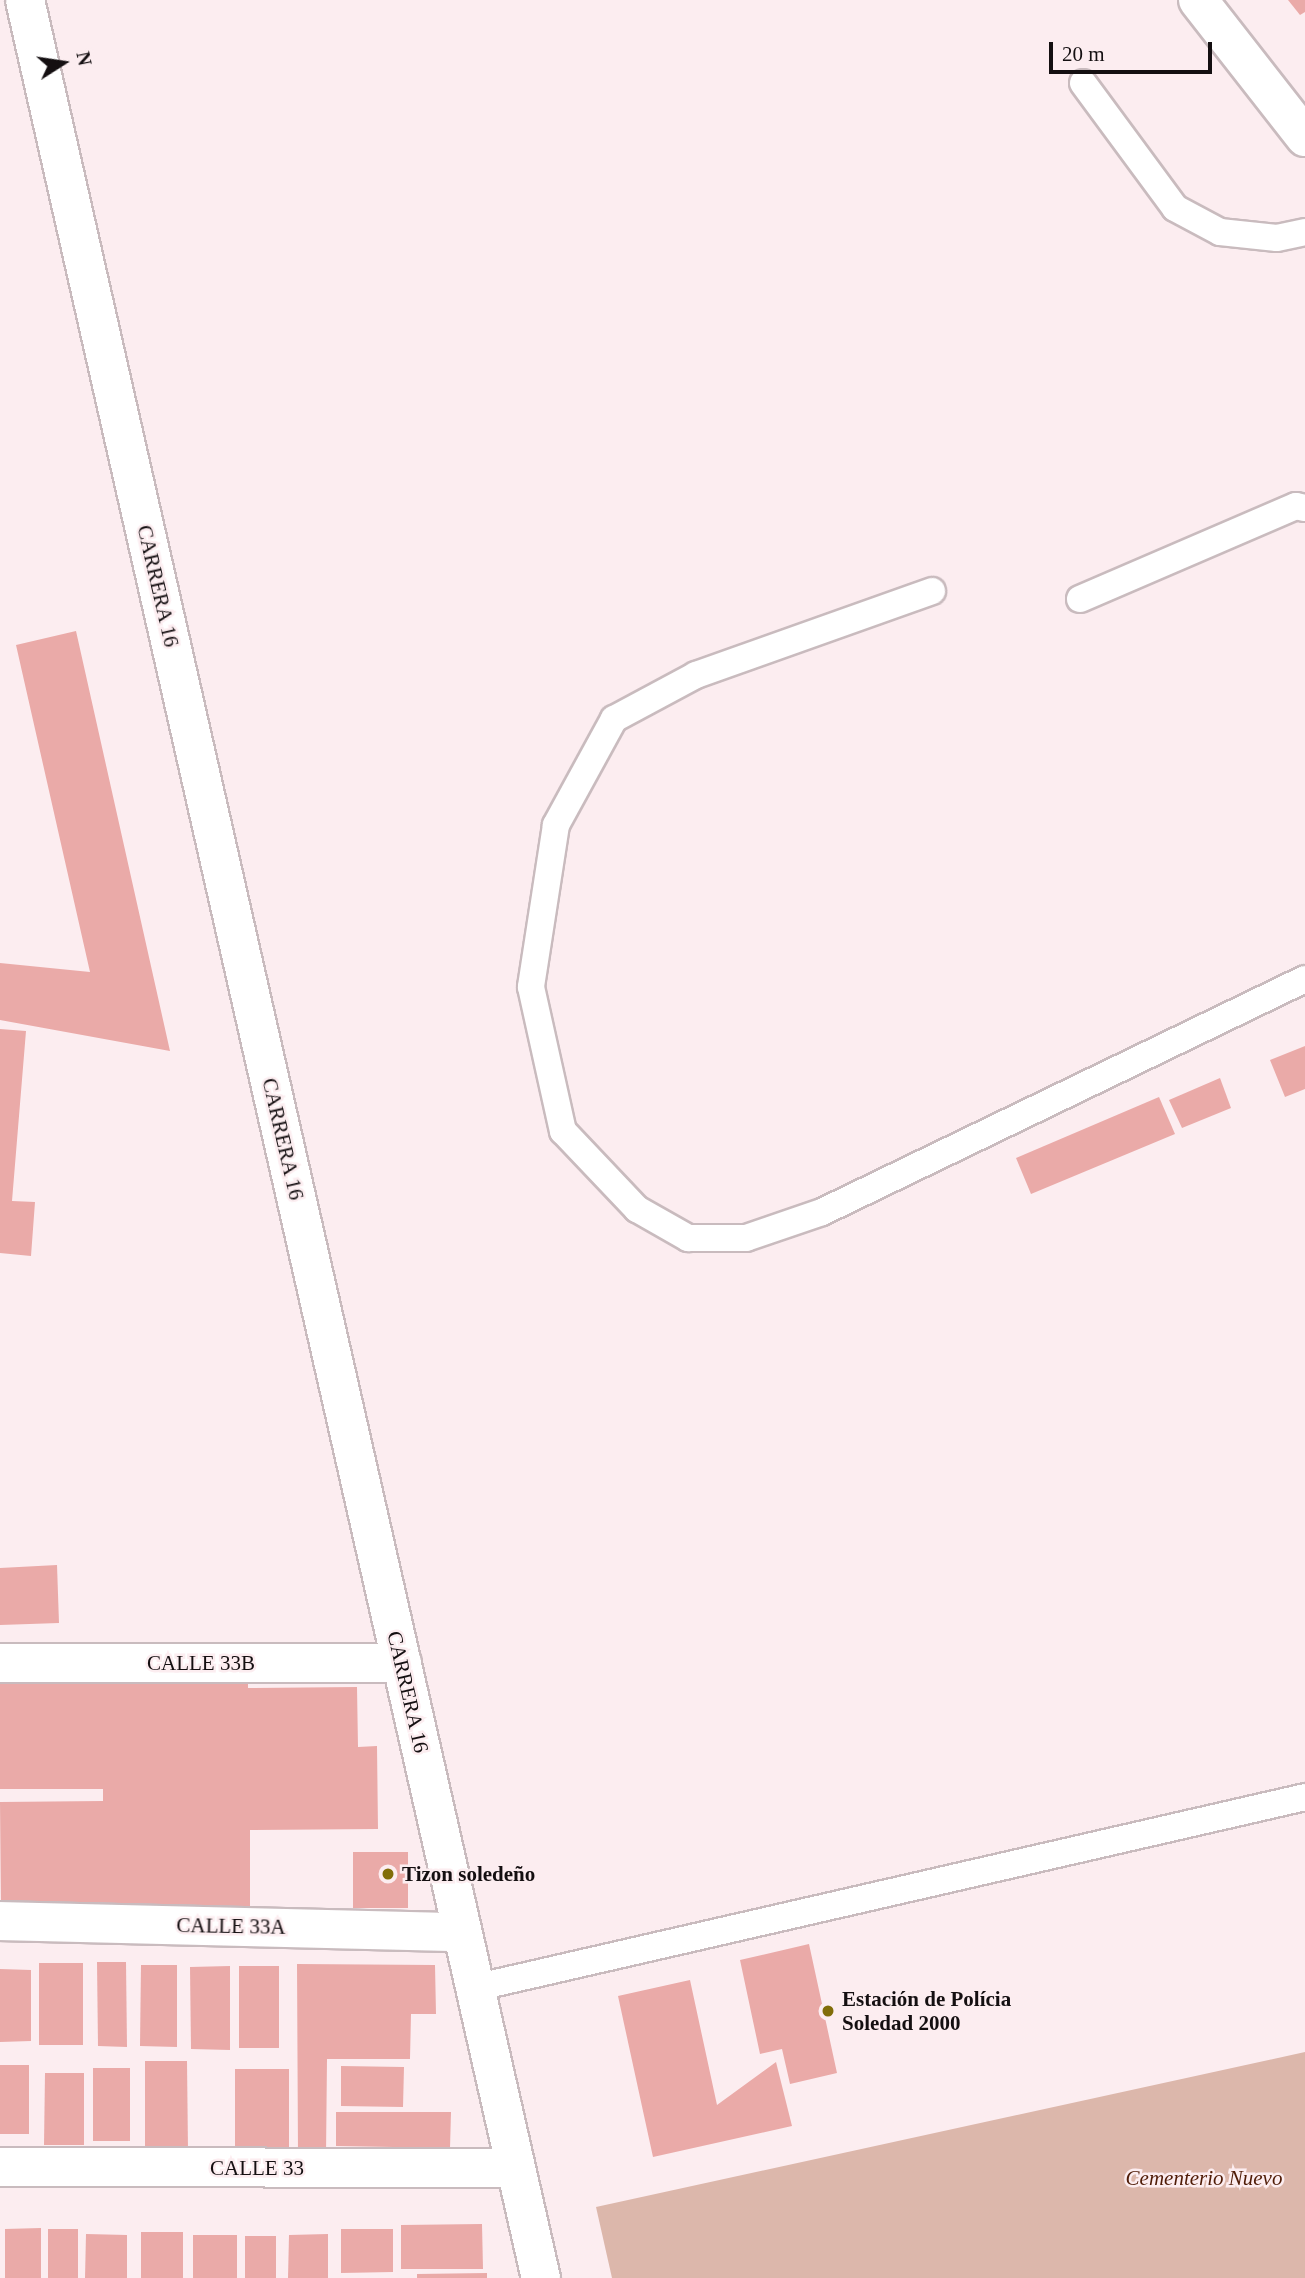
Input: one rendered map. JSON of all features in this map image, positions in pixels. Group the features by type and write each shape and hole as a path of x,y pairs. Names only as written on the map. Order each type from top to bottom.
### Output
{"street":[{"name":"CARRERA 16","path":"25,0 541,2278"},
{"path":"1198,0 1305,137"},
{"name":"CALLE 33B","path":"0,1662 402,1663"},
{"name":"CALLE 33A","path":"0,1921 462,1932"},
{"name":"CALLE 33","path":"0,2167 515,2168"}],"lane":[{"path":"1083,83 1175,208 1220,232 1277,239 1305,232"},
{"path":"1080,599 1296,506 1305,508"},
{"path":"932,592 696,675 614,719 556,825 531,988 563,1130 637,1209 688,1238 746,1238 822,1212 1305,979"},
{"path":"474,1988 1305,1797"}],"green space":[{"name":"Cementerio Nuevo","path":"1305,2052 1305,2278 612,2278 596,2207"}],"building":[{"path":"1288,0 1305,0 1305,12 1300,15"},
{"path":"76,631 170,1051 0,1020 0,963 90,972 16,645"},
{"path":"0,1029 26,1031 12,1201 35,1202 31,1256 0,1253"},
{"path":"1305,1046 1305,1089 1285,1097 1270,1060"},
{"path":"1220,1078 1231,1108 1182,1128 1169,1100"},
{"path":"1159,1097 1175,1134 1031,1194 1016,1158"},
{"path":"57,1565 59,1623 0,1625 0,1568"},
{"path":"248,1670 248,1688 357,1687 358,1747 377,1746 378,1829 250,1830 250,1906 1,1908 0,1802 103,1801 103,1789 0,1789 0,1672"},
{"path":"353,1852 408,1852 408,1908 353,1908"},
{"path":"809,1944 837,2073 790,2084 782,2049 760,2054 740,1960"},
{"path":"97,1962 126,1962 127,2047 98,2046"},
{"path":"39,1963 83,1963 83,2045 39,2045"},
{"path":"297,1964 435,1965 436,2014 411,2014 410,2059 327,2059 326,2155 298,2155"},
{"path":"141,1965 177,1965 177,2047 140,2046"},
{"path":"230,1966 230,2050 191,2049 190,1967"},
{"path":"239,1966 279,1966 279,2048 239,2048"},
{"path":"0,1969 31,1970 31,2041 0,2042"},
{"path":"690,1980 717,2105 776,2062 792,2126 653,2157 618,1996"},
{"path":"145,2061 187,2061 188,2151 145,2151"},
{"path":"0,2065 29,2065 29,2134 0,2134"},
{"path":"341,2066 404,2067 403,2107 341,2106"},
{"path":"93,2068 130,2068 130,2141 93,2141"},
{"path":"235,2069 289,2069 289,2150 235,2150"},
{"path":"45,2073 84,2073 84,2145 44,2145"},
{"path":"336,2112 451,2112 450,2148 336,2146"},
{"path":"482,2224 483,2269 401,2269 401,2225"},
{"path":"41,2228 41,2278 5,2278 5,2229"},
{"path":"48,2229 78,2229 78,2278 48,2278"},
{"path":"341,2229 393,2229 393,2272 341,2273"},
{"path":"141,2232 183,2232 183,2278 141,2278"},
{"path":"86,2234 127,2235 127,2278 85,2278"},
{"path":"328,2234 328,2278 288,2278 289,2235"},
{"path":"193,2235 237,2235 237,2278 193,2278"},
{"path":"245,2236 276,2236 276,2278 245,2278"},
{"path":"487,2273 487,2278 417,2278 417,2274"}],"place":[{"name":"Tizon soledeño","path":"388,1874"},
{"name":"Estación de Polícia Soledad 2000","path":"828,2011"}]}
